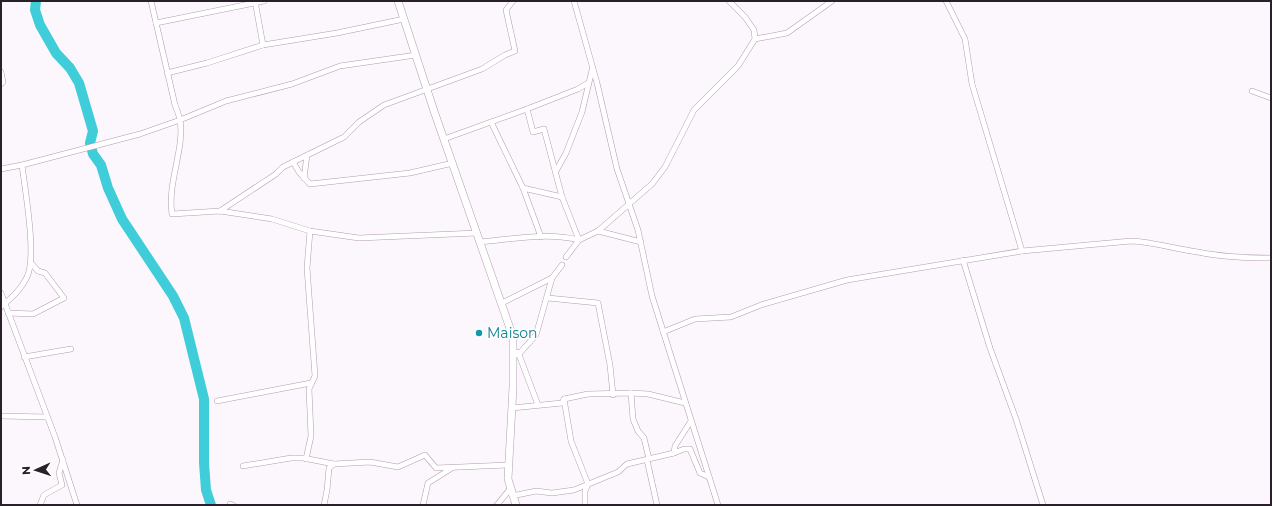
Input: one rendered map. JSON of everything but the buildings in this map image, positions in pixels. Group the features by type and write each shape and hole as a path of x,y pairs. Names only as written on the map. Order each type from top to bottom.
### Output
{"street":[{"path":"151,1 180,120 180,140 173,175 172,214 220,211 272,219 310,231 372,238 476,233"},
{"path":"156,23 208,14 264,1"},
{"path":"398,1 476,233 481,242 502,303 518,355 538,405"},
{"path":"220,211 293,162 344,137 359,122 384,105 482,69 505,55 515,52 506,10 512,1"},
{"path":"574,1 593,69 617,169 641,242 652,296 718,505"},
{"path":"566,257 579,240 598,231 652,184 665,167 694,110 738,66 755,39 754,30 729,1"},
{"path":"755,39 787,33 832,1"},
{"path":"946,1 965,39 972,84 1022,251"},
{"path":"255,2 263,46"},
{"path":"168,73 263,46 307,39 404,19"},
{"path":"1,169 110,142 180,120 226,101 292,84 340,66 416,55"},
{"path":"556,171 566,153 582,112 588,83 593,69"},
{"path":"1,72 1,84"},
{"path":"444,139 527,109 578,89 588,83"},
{"path":"1252,91 1271,98"},
{"path":"527,109 533,132 544,129 562,197 579,240"},
{"path":"491,122 523,188 541,237"},
{"path":"304,178 307,155"},
{"path":"293,162 310,184 410,174 452,162"},
{"path":"3,305 19,291 27,279 31,263 28,214 22,165"},
{"path":"523,188 562,197"},
{"path":"306,459 311,436 309,389 310,383 315,376 307,268 310,231"},
{"path":"598,231 641,242"},
{"path":"481,242 566,236 579,240"},
{"path":"663,332 695,319 732,317 761,305 847,280 1022,251 1131,241 1146,242 1198,253 1240,258 1271,258"},
{"path":"964,260 990,348 1016,419 1043,505"},
{"path":"8,313 33,314 64,298 44,273 38,271 31,263"},
{"path":"502,303 552,278 562,265"},
{"path":"518,355 536,335 548,298 552,278"},
{"path":"1,293 3,305 8,313 48,417 77,505"},
{"path":"548,298 596,303 599,305 610,365 613,395"},
{"path":"514,343 508,465 511,493 516,505"},
{"path":"24,357 71,349"},
{"path":"217,401 310,383"},
{"path":"631,393 633,419 638,431 644,438 657,505"},
{"path":"512,408 562,403 564,399 588,394 648,394 686,403"},
{"path":"564,399 571,441 588,484 585,491 585,505"},
{"path":"1,416 48,417"},
{"path":"674,453 675,446 691,422"},
{"path":"497,505 511,493 536,491 562,492 574,490 618,472 627,464 674,453 684,448 690,449 700,473 708,477"},
{"path":"243,466 291,458 334,464 370,462 398,466 425,455 436,468 508,465"},
{"path":"40,505 44,495 62,485 59,473 63,460"},
{"path":"324,505 329,468 334,464"},
{"path":"423,505 428,483 453,467"}],"waterway":[{"path":"36,1 35,10 40,25 56,53 70,68 79,83 93,131 90,143 93,154 101,165 108,188 122,219 173,296 184,318 204,399 204,463 206,490 211,505"}],"place":[{"name":"Maison","path":"479,333"}]}
